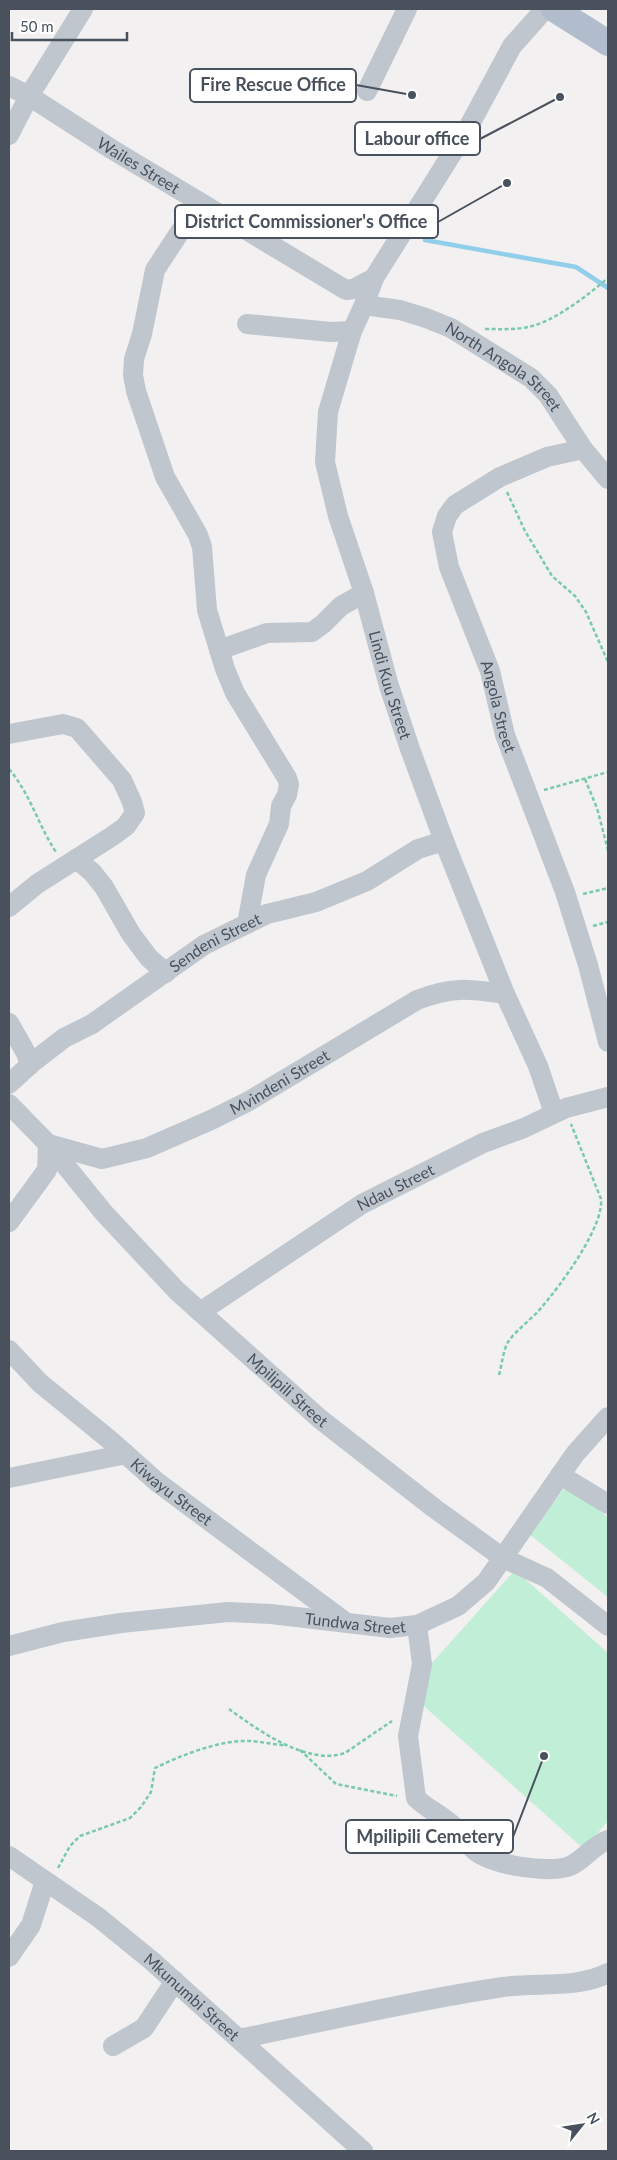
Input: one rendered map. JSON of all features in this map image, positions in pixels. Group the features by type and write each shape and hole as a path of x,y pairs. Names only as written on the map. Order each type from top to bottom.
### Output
{"main road":[{"path":"554,9 608,43"}],"street":[{"path":"9,135 29,96 83,9"},
{"path":"367,91 407,9"},
{"name":"Lindi Kuu Street","path":"545,9 512,46 468,128 374,278 352,331 328,412 326,462 338,516 364,593 389,686 444,840 505,994 560,1111"},
{"name":"Wailes Street","path":"9,86 29,96 197,201 346,290 353,289 374,278"},
{"path":"197,201 189,218 155,270 142,334 134,358 133,375 165,477 200,541 208,610 219,650 236,693 289,784 287,795 281,806 279,824 256,875 247,924"},
{"name":"North Angola Street","path":"364,305 400,310 451,328 530,378 548,395 583,449 608,480"},
{"path":"247,324 332,332 352,331"},
{"name":"Angola Street","path":"583,449 547,457 500,477 455,504 446,516 442,532 449,567 490,671 505,735 565,892 588,965 608,1042"},
{"path":"219,650 267,633 312,632 341,606 364,593"},
{"path":"9,734 63,724 77,728 122,780 135,813 126,826 37,884 9,907"},
{"name":"Sendeni Street","path":"9,1084 30,1064 64,1038 92,1024 204,945 268,914 324,899 367,881 418,850 444,840"},
{"path":"74,860 92,872 104,887 131,934 149,958 166,973"},
{"name":"Mvindeni Street","path":"48,1144 102,1159 147,1148 249,1101 417,1000 441,991 462,988 505,994"},
{"path":"9,1023 30,1064"},
{"name":"Ndau Street","path":"200,1312 362,1204 483,1143 509,1134 560,1111 608,1097"},
{"name":"Mpilipili Street","path":"9,1104 48,1144 104,1213 177,1291 320,1419 434,1508 503,1558 547,1578 608,1626"},
{"path":"9,1222 47,1170 48,1144"},
{"name":"Kiwayu Street","path":"12,1355 40,1383 157,1482 346,1622"},
{"name":"Tundwa Street","path":"9,1646 62,1632 121,1623 228,1612 271,1614 390,1628 417,1625 458,1606 486,1582 575,1454 608,1417"},
{"path":"9,1478 126,1454"},
{"path":"560,1475 608,1504"},
{"path":"417,1625 422,1664 408,1736 416,1798 462,1833 474,1849 483,1856 514,1866 563,1868 572,1865 600,1843 608,1840"},
{"name":"Mkunumbi Street","path":"9,1856 98,1917 175,1981 363,2151"},
{"path":"9,1957 34,1920 47,1882"},
{"path":"239,2039 400,2005 505,1987 582,1981 608,1973"},
{"path":"113,2046 144,2028 175,1981"}],"path":[{"path":"451,328 510,330 531,327 558,314 608,278"},
{"path":"500,477 525,532 552,576 575,596 586,612 608,662"},
{"path":"9,770 30,799 48,840 57,854 74,860"},
{"path":"528,795 608,772"},
{"path":"584,779 597,808 608,850"},
{"path":"565,892 571,895 608,888"},
{"path":"499,1375 508,1342 540,1309 556,1289 594,1230 601,1211 601,1199 560,1111"},
{"path":"229,1709 259,1731 286,1745 300,1750 338,1756 412,1708"},
{"path":"47,1882 70,1846 80,1836 130,1818 141,1807 151,1792 155,1768 190,1752 232,1742 247,1740 286,1745"},
{"path":"300,1750 336,1784 376,1793 416,1798"}],"green space":[{"path":"571,1480 608,1518 608,1597 529,1534"},
{"path":"515,1570 608,1653 608,1821 584,1849 407,1691"}],"waterway":[{"path":"425,240 576,267 608,288"}],"place":[{"name":"Fire Rescue Office","path":"412,95"},
{"name":"Labour office","path":"560,97"},
{"name":"District Commissioner's Office","path":"507,183"},
{"name":"Mpilipili Cemetery","path":"544,1756"}]}
